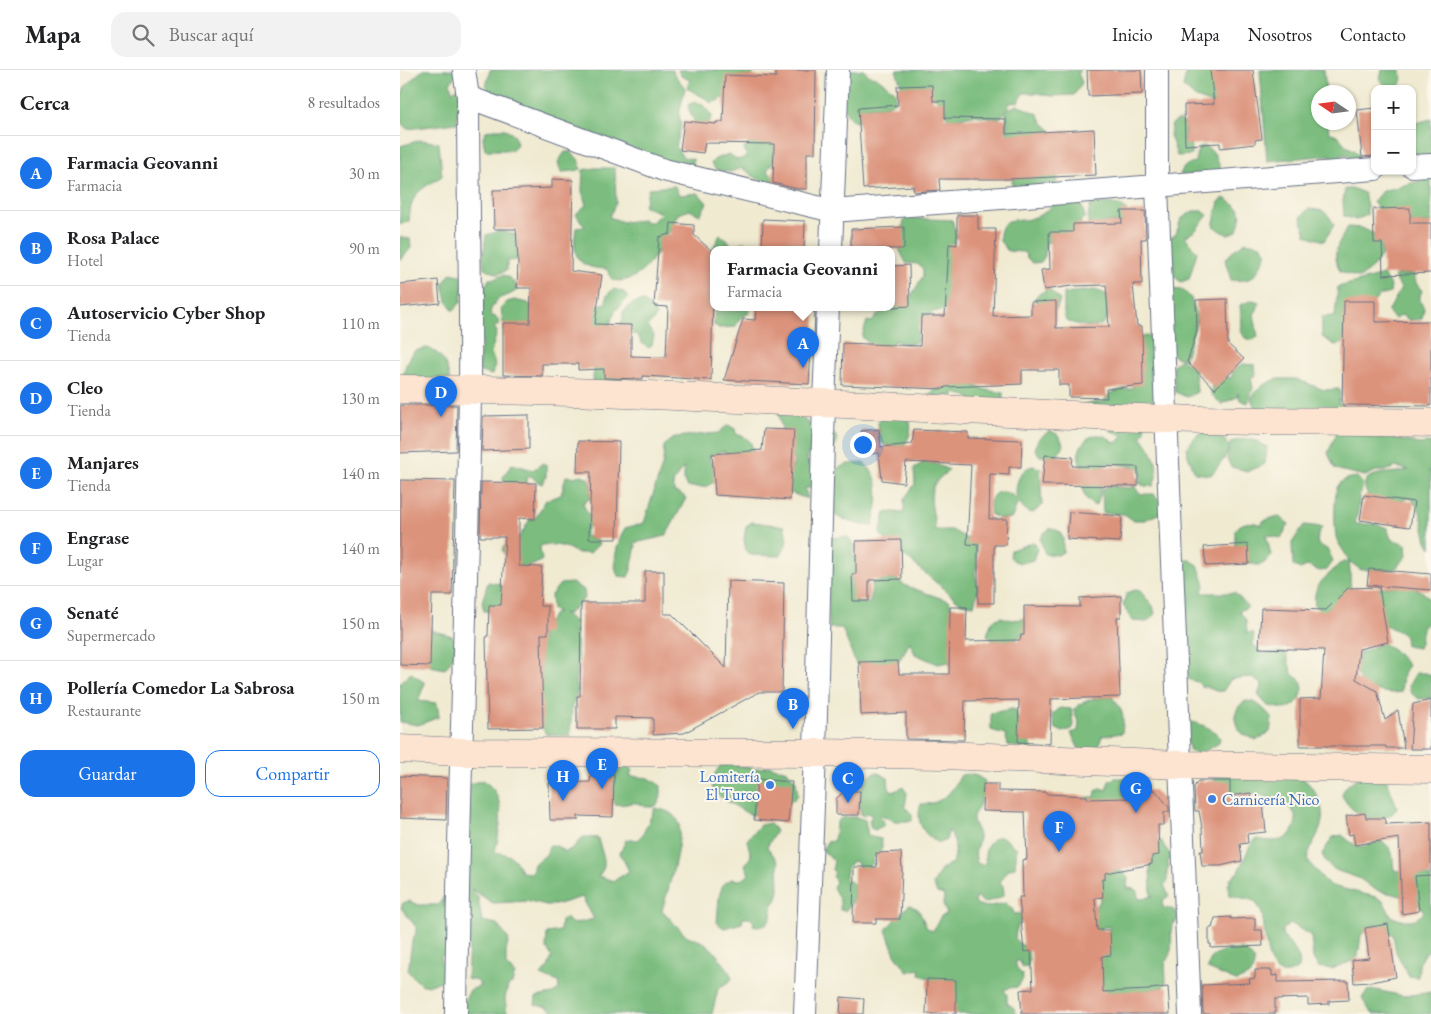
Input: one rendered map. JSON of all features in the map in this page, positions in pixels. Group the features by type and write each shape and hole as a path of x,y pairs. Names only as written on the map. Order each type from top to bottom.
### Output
{"main road":[{"path":"400,389 824,402 1168,419 1431,423"},
{"path":"400,749 462,752 943,755 1181,765 1431,769"}],"street":[{"path":"456,1014 470,390 468,97 464,70"},
{"path":"831,246 838,70"},
{"path":"1157,70 1157,186 1168,419 1190,1014"},
{"path":"468,97 664,170 833,211 1371,169"},
{"path":"1416,166 1431,165"},
{"path":"806,1014 828,311"}],"green space":[{"path":"423,70 460,70 450,83 452,91 460,87 457,123 407,129 401,123 401,97 403,92 410,82"},
{"path":"490,70 673,70 685,88 679,114 681,126 676,147 683,157 693,159 693,169 502,108 486,87"},
{"path":"678,70 756,70 736,90 711,103 687,88 690,80 681,76"},
{"path":"844,70 863,70 870,76 876,77 896,92 895,101 887,106 868,107 864,120 855,122 846,112 844,105"},
{"path":"896,70 1080,70 1078,73 1082,83 1074,95 1052,96 1023,93 1018,102 1010,103 1007,110 1017,105 1038,114 1043,123 1052,131 1054,142 1020,141 1007,133 1006,111 999,119 974,115 948,119 942,104 932,95 903,90"},
{"path":"1187,70 1219,70 1216,105 1196,98 1183,87"},
{"path":"1260,70 1324,70 1325,85 1311,85 1311,130 1329,130 1329,133 1338,136 1358,154 1359,163 1353,165 1348,154 1341,155 1345,166 1332,162 1331,155 1267,161"},
{"path":"1382,70 1401,70 1402,79 1400,85 1385,85 1380,80"},
{"path":"696,102 702,104 712,116 708,124 697,128 688,107 689,104"},
{"path":"1431,119 1431,161 1416,157 1416,123"},
{"path":"1178,120 1184,123 1185,142 1190,144 1192,155 1177,156 1170,135 1172,124"},
{"path":"762,121 779,151 767,171 780,182 773,188 763,185 763,181 742,168 730,172 716,170 711,163 715,159 729,154 737,160 747,157 744,148 748,144 759,143"},
{"path":"505,129 514,135 517,144 512,150 485,150 483,138 486,131"},
{"path":"421,140 439,143 442,176 418,193 412,204 409,221 400,225 400,146"},
{"path":"1204,146 1214,153 1223,174 1180,175 1185,166 1195,162 1198,149"},
{"path":"565,152 571,152 578,159 581,169 561,172 558,162"},
{"path":"615,168 616,203 609,217 623,222 642,220 651,223 661,213 644,206 649,188 675,186 679,195 698,193 707,203 700,215 690,210 678,214 660,248 644,269 635,276 624,280 612,280 607,269 583,263 578,259 576,253 576,228 585,227 576,214 586,205 582,191 583,170"},
{"path":"1016,174 1058,175 1054,186 1013,187 1012,181"},
{"path":"1431,178 1431,224 1416,223 1384,216 1373,202 1382,191"},
{"path":"1345,189 1354,189 1364,193 1367,215 1356,220 1344,216 1343,201"},
{"path":"1224,198 1235,205 1241,214 1237,231 1228,235 1213,226 1219,202"},
{"path":"1072,201 1081,203 1085,217 1080,222 1085,232 1046,242 1045,256 1041,262 1033,263 1024,252 1008,251 1000,241 1000,234 1006,222 1025,220 1038,216 1049,209 1055,202"},
{"path":"1096,203 1113,204 1124,208 1127,211 1123,223 1104,222 1099,233 1091,228 1088,219 1090,206"},
{"path":"1308,209 1324,212 1334,225 1324,241 1306,235 1301,217"},
{"path":"1193,211 1202,211 1208,215 1195,231 1186,236 1197,252 1189,279 1181,282 1165,269 1168,240 1176,234 1181,219"},
{"path":"905,218 952,220 957,236 951,252 949,306 944,310 933,312 919,323 917,342 909,344 894,341 888,350 873,347 862,337 867,321 872,322 878,314 885,311 895,311 895,307 908,301 923,276 923,269 918,264 906,263 897,245"},
{"path":"1348,227 1362,228 1380,237 1382,254 1375,265 1360,278 1340,271 1337,264 1337,248"},
{"path":"500,231 520,236 518,260 507,261 507,270 498,274 484,268 483,256 486,235"},
{"path":"720,235 727,239 732,246 714,246"},
{"path":"400,237 410,239 411,248 400,260"},
{"path":"745,242 750,246 732,246"},
{"path":"1246,242 1261,245 1267,253 1258,271 1251,278 1231,280 1225,260 1235,249"},
{"path":"451,273 464,276 461,302 453,311 447,301 443,284"},
{"path":"1414,274 1416,283 1422,291 1420,298 1424,308 1422,319 1409,320 1402,315 1395,319 1388,312 1401,288 1394,277 1396,275"},
{"path":"503,275 512,280 517,290 496,301 490,312 500,324 494,327 497,332 491,352 495,365 492,375 478,371 482,340 480,339 478,316 483,312 485,287 489,279"},
{"path":"1383,275 1391,286 1390,293 1379,296 1353,318 1346,342 1335,345 1322,337 1322,317 1335,316 1338,287"},
{"path":"556,283 592,307 606,303 607,295 613,289 624,292 628,298 615,311 601,340"},
{"path":"1049,289 1060,300 1056,310 1037,305 1035,299 1037,295"},
{"path":"1169,289 1183,290 1191,298 1197,320 1185,358 1178,358 1165,351"},
{"path":"1095,290 1106,294 1108,314 1106,320 1097,326 1066,321 1064,293"},
{"path":"514,300 528,303 531,306 531,327 508,327 503,323 501,308 507,302"},
{"path":"1253,300 1259,302 1254,314 1258,337 1253,340 1245,338 1241,331 1240,305"},
{"path":"643,301 656,315 654,320 647,326 654,336 652,345 649,348 642,343 637,334 627,332 620,325 623,319 623,312 633,303"},
{"path":"715,311 750,311 740,318 735,327 719,328 714,325"},
{"path":"1152,335 1157,400 1143,406 1145,431 1141,436 1155,460 1156,479 1153,486 1145,486 1140,484 1141,468 1110,463 1103,466 1100,496 1095,506 1086,498 1084,493 1085,478 1090,467 1081,466 1080,450 1087,439 1093,436 1107,437 1114,443 1119,441 1124,435 1111,431 1105,423 1077,405 1103,402 1111,393 1123,389 1131,389 1142,374 1137,338"},
{"path":"427,348 442,358 450,385 403,375 414,351"},
{"path":"1181,359 1195,370 1197,392 1187,397 1175,392 1173,365"},
{"path":"1242,364 1255,365 1256,375 1251,378 1253,388 1248,403 1240,400 1238,393 1237,397 1221,404 1211,394 1212,381 1216,378 1231,378 1233,372"},
{"path":"595,366 638,375 640,388 594,384"},
{"path":"951,373 982,389 1003,392 1003,405 970,400 967,396 954,393 954,396 926,396 936,389 947,387"},
{"path":"1277,379 1296,379 1324,390 1339,389 1339,404 1347,408 1258,414 1251,399 1262,386"},
{"path":"778,412 797,415 809,423 810,428 823,427 836,436 837,442 833,452 819,455 811,447 807,460 814,470 813,488 805,488 808,499 788,492 718,480 705,487 687,487 684,481 684,468 673,483 674,492 686,498 666,536 634,543 636,545 628,577 618,576 615,558 620,539 625,528 644,523 663,463 664,446 676,437 718,433 728,425 735,429 736,434 749,440 753,453 734,455 722,451 709,456 717,471 793,467 794,460 788,455"},
{"path":"884,413 909,418 910,432 904,445 887,446 881,442 878,423"},
{"path":"1206,430 1225,440 1229,447 1231,442 1242,439 1254,440 1262,444 1267,447 1265,464 1248,471 1231,467 1227,459 1229,448 1224,459 1211,475 1195,473 1188,456 1187,447 1197,435"},
{"path":"1338,430 1368,431 1381,438 1389,437 1419,444 1431,443 1431,471 1428,471 1431,473 1431,548 1427,541 1420,511 1411,498 1374,506 1367,494 1365,485 1367,479 1381,474 1409,470 1396,467 1385,471 1376,471 1365,476 1335,469 1328,453"},
{"path":"1049,431 1059,436 1064,446 1057,456 1040,456 1035,449 1039,439"},
{"path":"543,463 546,464 546,477 542,484 528,476 526,487 504,486 503,477 512,464 533,470"},
{"path":"863,463 870,469 877,483 876,510 872,526 845,520 836,516 835,512 838,468 848,464"},
{"path":"923,463 933,463 949,470 937,481 932,490 931,501 935,530 952,530 976,544 977,567 975,573 978,589 974,605 958,601 880,534 885,513 904,513 904,499 915,484 914,468"},
{"path":"1033,466 1040,468 1042,506 1033,513 1027,512 1018,501 1012,518 1001,519 991,515 991,502 994,495 1004,492 1011,494 1017,499 1016,489 1021,474"},
{"path":"582,475 588,478 592,491 590,499 583,504 592,521 586,530 586,534 589,539 596,539 599,544 590,553 576,553 560,546 541,545 542,560 530,566 513,564 502,549 509,540 519,538 530,519 535,519 546,500 561,495 566,476"},
{"path":"1357,477 1363,484 1359,495 1359,506 1355,524 1377,524 1387,528 1391,539 1406,544 1407,556 1395,569 1361,570 1349,561 1336,536 1335,499 1340,483"},
{"path":"1109,486 1129,488 1135,486 1140,493 1154,494 1165,506 1160,513 1145,520 1133,520 1124,514 1103,513 1102,489"},
{"path":"1278,516 1289,524 1281,538 1266,535 1271,555 1267,561 1258,565 1253,564 1235,551 1235,530 1238,527 1249,522 1261,526 1263,521"},
{"path":"752,522 784,526 786,542 780,556 752,555 746,551 744,539 746,526"},
{"path":"1304,525 1322,527 1318,534 1317,543 1328,550 1333,561 1327,570 1320,571 1307,566 1300,569 1293,565 1292,543"},
{"path":"1051,528 1059,531 1063,538 1063,552 1058,555 1045,554 1040,539"},
{"path":"848,537 854,545 852,556 872,560 864,573 852,574 852,587 857,603 870,603 872,582 896,579 906,586 949,601 960,629 949,662 938,664 915,654 910,642 892,673 863,670 856,664 842,628 829,628 828,539"},
{"path":"1034,542 1037,549 1033,560 1021,563 1010,557 1011,550"},
{"path":"1190,560 1198,565 1205,585 1203,593 1235,593 1248,607 1239,611 1246,620 1247,633 1254,633 1253,644 1263,654 1286,653 1292,674 1301,681 1303,687 1300,699 1294,705 1286,709 1268,706 1258,695 1262,684 1250,677 1231,679 1223,691 1202,687 1197,682 1187,679 1166,561"},
{"path":"1349,561 1352,593 1385,587 1399,587 1421,591 1428,598 1431,608 1430,617 1422,628 1418,648 1406,646 1405,636 1382,622 1325,615 1315,606 1315,596 1319,584 1339,564"},
{"path":"488,582 500,584 508,596 497,612 484,611 482,602"},
{"path":"572,583 584,590 585,598 568,614 563,613 574,621 578,661 575,683 578,690 572,707 570,736 546,734 538,720 539,653 542,632 554,614 558,612 552,609 551,595 560,584"},
{"path":"1135,590 1140,591 1153,606 1155,614 1147,622 1132,621 1123,604 1127,593"},
{"path":"1001,617 1011,620 1023,619 1036,625 1033,633 1021,635 1016,640 993,641 987,635 992,621"},
{"path":"431,630 452,636 457,642 453,657 445,669 430,666 422,660 427,636"},
{"path":"1382,643 1393,649 1408,665 1403,674 1401,692 1386,692 1363,686 1355,671 1360,653"},
{"path":"411,673 425,683 418,701 437,703 439,717 418,725 400,722 400,683"},
{"path":"1416,673 1431,675 1431,698 1419,699 1411,693 1409,685"},
{"path":"1112,697 1122,714 1122,733 1102,736 1098,748 1080,751 1071,733 1078,731 1079,722 1073,710 1091,699"},
{"path":"1246,701 1257,704 1272,718 1270,732 1257,740 1243,734 1235,721 1238,708"},
{"path":"1060,708 1071,709 1073,724 1072,729 1063,732 1055,728 1052,715"},
{"path":"1016,710 1017,717 1033,751 1008,745 1005,734 991,730 991,713"},
{"path":"1192,722 1214,731 1220,737 1219,743 1200,754 1190,751 1182,723"},
{"path":"619,764 632,769 630,776 649,778 661,786 659,803 653,807 646,807 637,803 619,805 613,803 603,781 607,771"},
{"path":"733,764 755,769 770,766 787,771 796,781 798,795 788,804 775,811 760,814 747,813 716,793 712,784 712,779 720,766"},
{"path":"877,772 888,778 889,789 892,791 898,790 902,786 907,793 905,807 912,814 912,821 895,821 881,815 880,818 884,825 875,830 871,828 869,821 872,815 867,813 864,816 861,814 859,802 863,784 871,775"},
{"path":"1218,773 1295,774 1306,781 1316,793 1322,814 1321,826 1307,860 1325,881 1332,886 1376,897 1383,901 1392,917 1410,921 1421,916 1424,912 1411,899 1377,890 1354,876 1333,869 1322,854 1333,837 1342,835 1352,843 1360,846 1381,841 1391,850 1394,870 1431,877 1431,949 1419,964 1418,977 1409,976 1396,952 1393,935 1379,925 1370,927 1361,935 1358,957 1355,960 1332,969 1318,967 1313,958 1311,936 1290,924 1283,929 1282,933 1297,953 1300,963 1299,968 1287,973 1279,972 1273,966 1266,946 1262,914 1258,906 1255,901 1230,895 1228,886 1231,878 1238,872 1250,846 1256,839 1274,841 1284,839 1292,831 1296,818 1288,806 1272,798 1248,793 1227,793 1214,790 1213,780"},
{"path":"961,775 977,776 985,781 978,808 973,816 979,837 976,852 977,863 982,865 986,862 985,853 989,844 995,838 1004,838 1017,848 1015,867 1008,870 1000,882 1003,886 1004,894 1001,897 984,903 976,896 975,901 976,904 986,907 1006,903 1013,910 1014,914 1024,913 1016,931 1015,939 1028,949 1028,966 1022,967 1020,961 1016,961 1016,967 1022,974 1023,979 1017,987 1004,990 1007,995 1007,1003 1014,1008 1016,1014 952,1014 929,978 920,975 919,969 908,972 895,954 886,930 909,905 918,909 927,928 933,931 941,916 947,914 943,905 944,895 937,893 933,885 938,874 949,864 953,863 955,854 954,841 949,830 946,840 940,843 929,836 920,822 919,810 921,804 941,800 954,787"},
{"path":"1363,775 1387,781 1397,807 1392,814 1378,818 1366,817 1354,811 1345,801 1342,795 1345,788"},
{"path":"1115,778 1125,778 1133,786 1133,790 1116,804 1083,802 1088,797 1095,797 1096,791 1101,788 1106,790 1109,781"},
{"path":"482,780 491,786 499,803 500,823 495,852 512,857 521,872 532,873 534,864 546,855 549,846 557,846 565,852 573,848 583,837 598,838 604,863 602,872 598,876 614,881 629,871 620,853 626,840 637,840 643,834 655,808 674,815 680,828 679,838 662,910 685,935 705,943 713,950 728,969 732,979 718,989 712,1014 556,1014 547,1007 535,1005 536,997 553,994 559,988 558,982 541,975 548,967 552,957 546,947 547,933 560,931 561,921 565,918 573,924 594,919 582,897 555,905 530,901 493,903 471,889 478,898 482,921 497,924 509,940 506,951 506,965 515,974 512,984 508,986 505,998 507,1014 466,1014 463,1004 470,990 480,986 478,981 467,979 469,946 466,931 468,785"},
{"path":"856,817 865,820 868,836 881,839 882,846 881,851 867,869 859,867 856,861 851,862 847,869 846,882 850,881 854,885 853,902 845,911 840,910 840,901 833,887 836,882 833,877 835,872 832,870 834,861 822,850 827,842 833,841 836,825 839,820"},
{"path":"770,823 776,831 767,847 778,861 779,889 777,899 772,906 772,915 768,922 762,926 753,925 754,922 750,918 743,918 742,923 724,928 717,923 719,897 723,884 732,879 742,880 749,874 745,865 751,856 747,840 760,825"},
{"path":"1159,841 1162,841 1172,858 1167,862 1169,866 1167,882 1164,885 1169,896 1164,899 1162,904 1164,908 1172,909 1177,913 1177,921 1172,924 1170,955 1165,962 1166,982 1162,988 1124,994 1110,993 1103,990 1100,960 1107,955 1110,927 1092,931 1096,907 1100,901 1102,876 1107,871 1122,871 1128,877 1127,888 1135,889 1138,898 1142,899 1153,896 1151,895 1150,866"},
{"path":"450,896 449,952 441,956 441,962 445,967 445,979 424,985 417,981 408,971 416,927 401,908 403,903 409,901 418,905 438,905 443,898"},
{"path":"1226,950 1245,950 1254,960 1252,972 1236,981 1208,969 1209,962 1213,956"},
{"path":"1376,990 1404,996 1431,992 1431,1014 1373,1014 1362,998 1367,991"}],"building":[{"path":"776,70 816,70 815,153 807,153 807,189 798,189 773,183 774,144 705,143 703,153 680,150 684,121 716,124 716,122 723,122 725,75 776,77"},
{"path":"1087,70 1141,70 1142,94 1088,96"},
{"path":"1210,70 1253,70 1262,139 1255,140 1255,144 1220,148 1220,143 1185,145 1184,105 1214,104"},
{"path":"932,85 933,101 945,101 945,118 1006,119 1006,134 1094,129 1096,175 1009,179 939,179 940,190 914,192 913,186 863,189 858,108 898,105 897,86"},
{"path":"1371,108 1371,156 1362,157 1357,110"},
{"path":"552,179 573,180 571,271 602,275 595,324 631,325 631,356 666,357 668,307 654,306 659,237 670,234 671,223 694,225 694,235 710,249 710,311 713,311 711,380 643,376 643,379 604,378 604,369 578,370 578,364 542,364 542,376 503,375 503,323 530,323 531,288 517,288 516,229 494,229 493,190 552,188"},
{"path":"1410,208 1410,223 1431,223 1431,273 1383,275 1382,243 1374,243 1373,209"},
{"path":"1121,211 1145,211 1146,239 1141,239 1142,284 1133,284 1137,326 1142,326 1143,385 1106,389 1107,398 1069,397 1069,385 1059,385 1059,370 1022,370 1022,384 945,387 944,389 842,385 843,343 920,346 921,316 945,316 949,244 957,245 957,215 978,215 978,229 996,229 993,316 1031,315 1031,302 1056,301 1056,328 1109,327 1106,285 1071,286 1044,290 1041,270 1050,269 1049,232 1073,232 1073,224 1122,223"},
{"path":"763,219 805,221 804,246 762,246"},
{"path":"904,227 904,249 895,249 895,246 851,246 851,229"},
{"path":"909,265 910,306 895,307 895,266"},
{"path":"438,280 440,303 400,307 400,284"},
{"path":"1227,299 1228,344 1244,359 1215,389 1187,362 1197,332 1196,300"},
{"path":"1344,301 1375,301 1375,322 1431,321 1431,406 1342,405"},
{"path":"756,311 815,312 809,384 724,380 743,319 755,320"},
{"path":"400,405 457,405 456,451 400,453"},
{"path":"529,415 529,449 482,451 483,416"},
{"path":"764,429 794,430 790,500 715,495 712,454 762,450"},
{"path":"879,429 881,447 912,444 914,430 968,432 968,438 1022,440 1021,467 1009,467 1009,475 990,474 989,519 1007,519 1006,545 994,545 994,603 978,603 978,545 967,544 971,465 906,462 904,483 882,480 879,453 864,455 861,431"},
{"path":"578,441 619,442 617,539 589,539 591,472 577,472"},
{"path":"1045,455 1073,457 1072,466 1138,467 1138,486 1042,485"},
{"path":"400,480 455,481 452,595 432,595 430,666 400,665"},
{"path":"481,482 536,483 535,519 519,518 519,566 542,567 540,606 548,606 548,634 541,634 543,728 488,729 486,636 488,636 489,605 501,605 505,537 480,537"},
{"path":"1364,495 1414,502 1410,527 1360,520"},
{"path":"1069,512 1122,516 1120,542 1067,539"},
{"path":"901,540 902,579 869,580 869,601 853,601 852,574 856,574 856,541"},
{"path":"1248,544 1249,564 1206,566 1204,547"},
{"path":"1369,569 1431,574 1431,590 1367,585"},
{"path":"645,571 664,571 664,614 672,614 726,668 728,581 784,583 782,692 759,692 684,733 653,735 653,718 615,717 615,729 577,729 577,696 580,696 581,603 645,603"},
{"path":"1379,587 1388,642 1359,649 1356,679 1377,691 1385,720 1398,710 1404,748 1386,748 1386,746 1300,746 1300,699 1321,698 1324,650 1259,648 1261,608 1326,610 1348,588"},
{"path":"1121,596 1121,617 1117,617 1120,697 1051,699 1050,744 1018,742 1019,700 965,701 964,740 906,739 906,713 861,715 859,662 898,661 899,674 949,674 950,607 967,607 966,641 1020,640 1021,635 1024,635 1024,606 1080,607 1080,598"},
{"path":"1431,700 1431,749 1410,749 1413,704"},
{"path":"591,774 614,774 613,817 578,816 578,820 550,820 549,783 590,782"},
{"path":"400,776 447,778 446,820 400,818"},
{"path":"757,779 792,782 788,823 754,820"},
{"path":"1198,781 1230,781 1230,796 1251,793 1252,803 1263,802 1266,832 1247,834 1248,843 1240,844 1242,861 1220,866 1202,866 1200,851 1203,851 1202,828 1199,811 1195,811 1194,787"},
{"path":"983,784 998,784 998,791 1046,792 1046,794 1087,796 1087,799 1129,798 1129,790 1155,790 1169,807 1169,812 1164,812 1164,825 1158,825 1159,855 1152,856 1152,864 1105,873 1105,879 1102,879 1103,897 1095,898 1097,930 1110,930 1111,955 1102,956 1103,992 1150,990 1168,987 1170,1014 1022,1014 1020,990 1033,989 1031,951 1024,952 1019,897 1023,897 1022,860 1027,859 1025,812 982,811"},
{"path":"844,791 860,791 859,815 836,815 836,799"},
{"path":"1365,813 1366,818 1385,818 1386,824 1431,822 1431,875 1415,876 1419,911 1402,914 1399,838 1355,845 1353,834 1349,835 1346,816"},
{"path":"901,852 900,919 876,919 876,923 853,923 854,867 877,867 876,853"},
{"path":"1231,917 1231,919 1255,918 1255,930 1262,930 1263,946 1211,948 1211,944 1209,944 1209,928 1212,928 1215,918"},
{"path":"1388,924 1396,977 1354,983 1352,960 1369,958 1365,928"},
{"path":"1255,970 1272,970 1272,976 1278,975 1278,982 1348,981 1349,1000 1329,1001 1329,1004 1308,1005 1308,998 1275,999 1275,1014 1203,1014 1202,985 1250,983 1249,979 1255,978"},
{"path":"927,979 956,980 956,1014 926,1014"},
{"path":"841,997 864,999 863,1014 840,1014"}],"place":[{"name":"Farmacia Geovanni","path":"803,368"},
{"name":"Cleo","path":"441,417"},
{"name":"Rosa Palace","path":"793,729"},
{"name":"Lomitería El Turco","path":"770,785"},
{"name":"Manjares","path":"602,789"},
{"name":"Carnicería Nico","path":"1212,799"},
{"name":"Pollería Comedor La Sabrosa","path":"563,801"},
{"name":"Autoservicio Cyber Shop","path":"848,803"},
{"name":"Senaté","path":"1136,813"},
{"name":"Engrase","path":"1059,852"}]}
